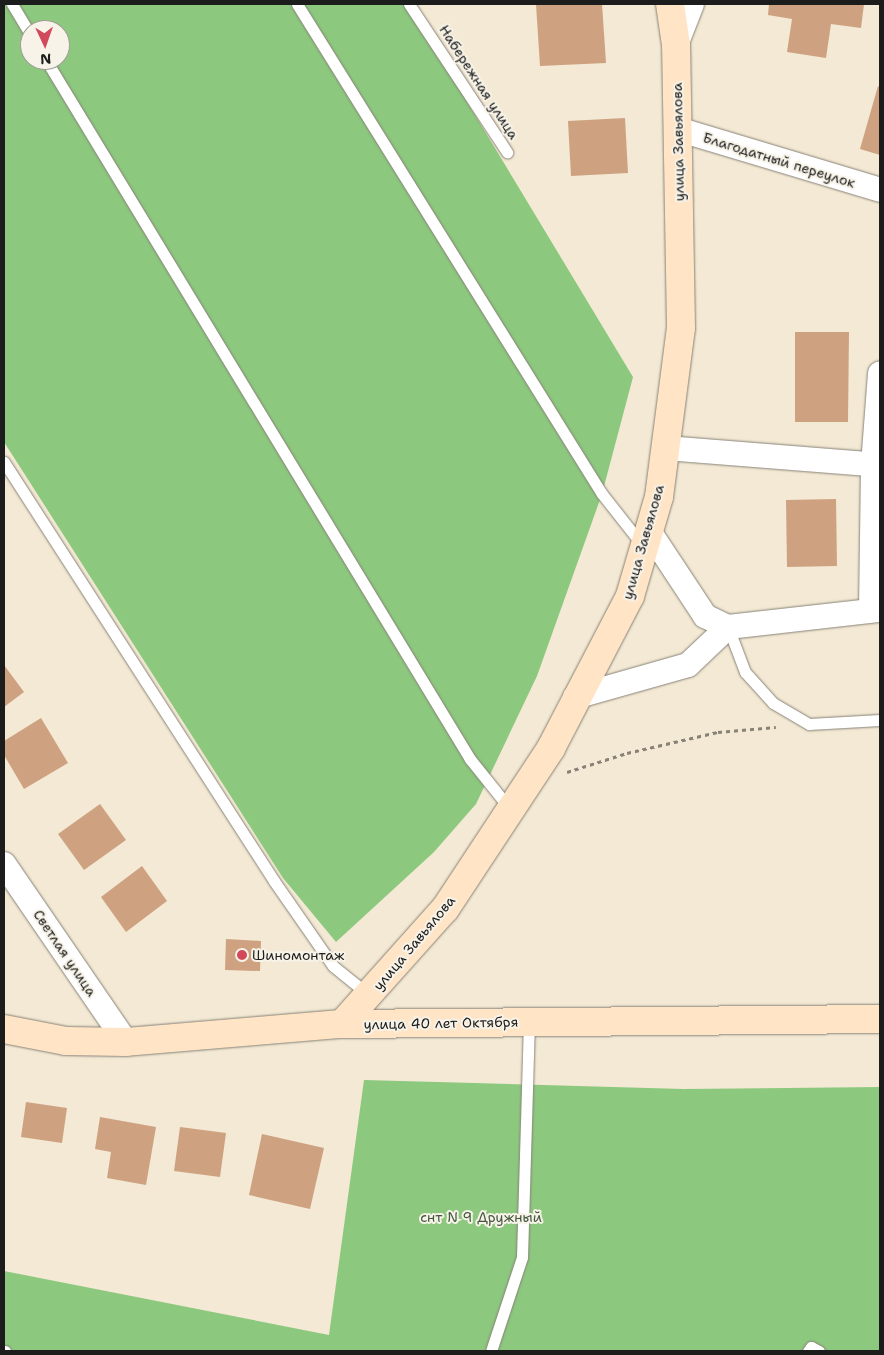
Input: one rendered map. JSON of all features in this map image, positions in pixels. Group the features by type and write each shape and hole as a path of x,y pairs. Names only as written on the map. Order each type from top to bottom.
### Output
{"street":[{"name":"улица Завьялова","path":"342,1024 370,996 445,909 551,748 630,596 659,497 682,328 676,45 670,4"},
{"path":"676,45 692,4"},
{"name":"Благодатный переулок","path":"677,129 880,190"},
{"path":"646,540 705,616 728,627 877,614 877,465 880,373"},
{"path":"665,448 877,465"},
{"path":"576,697 688,665 728,627"},
{"name":"Светлая улица","path":"4,864 126,1042"},
{"name":"улица 40 лет Октября","path":"4,1029 66,1041 126,1042 342,1024 880,1019"}],"lane":[{"path":"12,4 22,20"},
{"path":"297,4 602,494 646,540"},
{"name":"Набережная улица","path":"409,4 508,152"},
{"path":"52,70 470,760 510,809"},
{"path":"4,462 274,881 333,966 370,996"},
{"path":"728,627 745,672 773,703 808,724 880,720"},
{"path":"491,1351 522,1257 529,1021"},
{"path":"808,1351 811,1347 819,1351"}],"path":[{"path":"526,784 627,753 718,732 808,724"}],"green space":[{"path":"4,4 408,4 633,377 602,494 537,676 476,804 434,852 336,942 283,878 4,442"},
{"name":"снт N 9 Дружный","path":"364,1080 683,1089 880,1087 880,1351 4,1351 4,1271 329,1335"}],"building":[{"path":"536,4 602,4 606,63 540,66"},
{"path":"769,4 864,4 861,28 831,24 826,58 787,52 792,19 768,15"},
{"path":"878,86 880,87 880,155 860,149"},
{"path":"625,118 628,173 571,176 568,121"},
{"path":"795,332 849,332 848,422 795,422"},
{"path":"836,499 837,566 787,567 786,500"},
{"path":"4,665 24,692 4,707"},
{"path":"41,718 68,763 24,789 4,755 4,741"},
{"path":"100,804 126,840 84,870 58,834"},
{"path":"142,866 167,901 126,932 101,897"},
{"path":"226,939 261,941 260,971 225,970"},
{"path":"26,1102 67,1108 62,1143 21,1137"},
{"path":"100,1117 156,1127 146,1185 107,1178 111,1152 95,1149"},
{"path":"180,1127 226,1133 220,1177 174,1171"},
{"path":"262,1134 324,1148 310,1209 249,1195"}],"place":[{"name":"Шиномонтаж","path":"242,955"}]}
